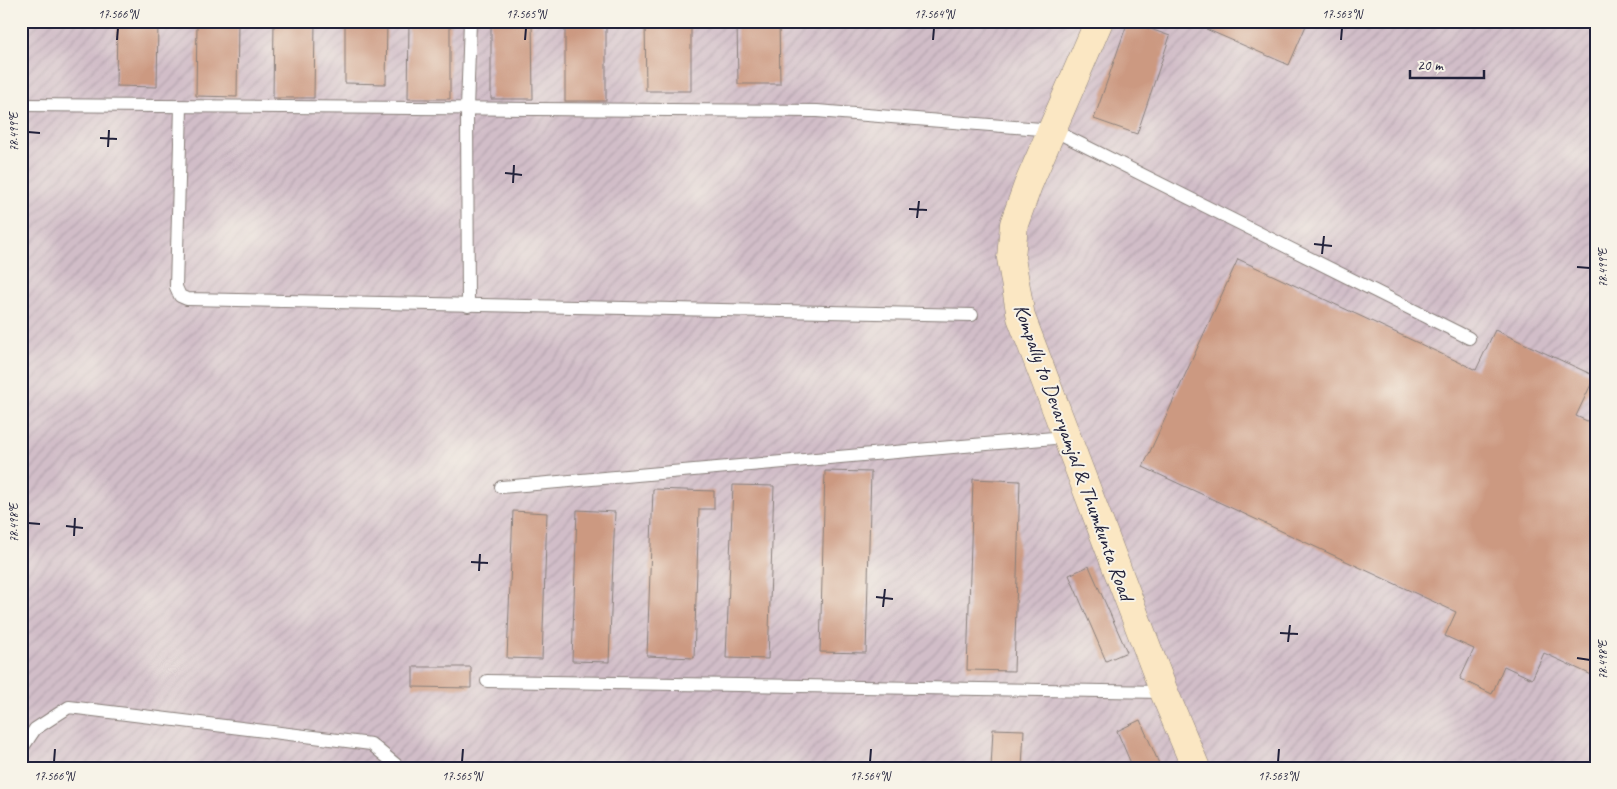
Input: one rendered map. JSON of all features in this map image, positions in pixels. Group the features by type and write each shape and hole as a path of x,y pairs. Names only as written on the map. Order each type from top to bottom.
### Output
{"main road":[{"name":"Kompally to Devaryamjal & Thumkunta Road","path":"1099,21 1028,186 1014,224 1012,258 1020,318 1164,692 1196,768"}],"lane":[{"path":"468,306 467,109 470,21"},
{"path":"21,105 817,111 1053,130 1470,338"},
{"path":"182,107 176,287 180,296 187,299 972,315"},
{"path":"501,487 1065,437"},
{"path":"487,680 1164,692"},
{"path":"21,750 35,729 69,706 371,744 400,768"}],"shaded area":[{"path":"21,21 1596,21 1596,768 21,768"}],"building":[{"path":"117,21 158,21 157,87 116,86"},
{"path":"197,21 238,21 237,97 196,96"},
{"path":"274,21 315,21 314,98 273,98"},
{"path":"345,21 387,21 386,84 345,83"},
{"path":"409,21 450,21 450,99 408,99"},
{"path":"491,21 532,21 533,99 491,99"},
{"path":"565,21 606,21 606,101 565,101"},
{"path":"645,21 691,21 691,91 646,91"},
{"path":"737,21 779,21 780,84 738,84"},
{"path":"1128,21 1170,36 1137,134 1094,119"},
{"path":"1209,21 1308,21 1289,65 1206,29"},
{"path":"1238,259 1476,370 1495,330 1595,376 1576,416 1596,425 1596,677 1544,653 1532,679 1504,666 1492,694 1460,679 1474,649 1445,636 1456,612 1143,467"},
{"path":"825,471 871,472 866,653 820,652"},
{"path":"973,479 1020,481 1014,671 967,670"},
{"path":"733,485 774,486 768,659 726,658"},
{"path":"653,489 714,491 714,509 699,509 694,658 647,656"},
{"path":"577,510 615,512 609,662 572,661"},
{"path":"513,511 547,513 542,659 507,658"},
{"path":"1089,566 1127,652 1106,661 1069,575"},
{"path":"413,667 471,667 471,688 413,687"},
{"path":"1140,720 1161,768 1133,768 1117,731"},
{"path":"993,729 1024,730 1022,768 991,768"}]}
